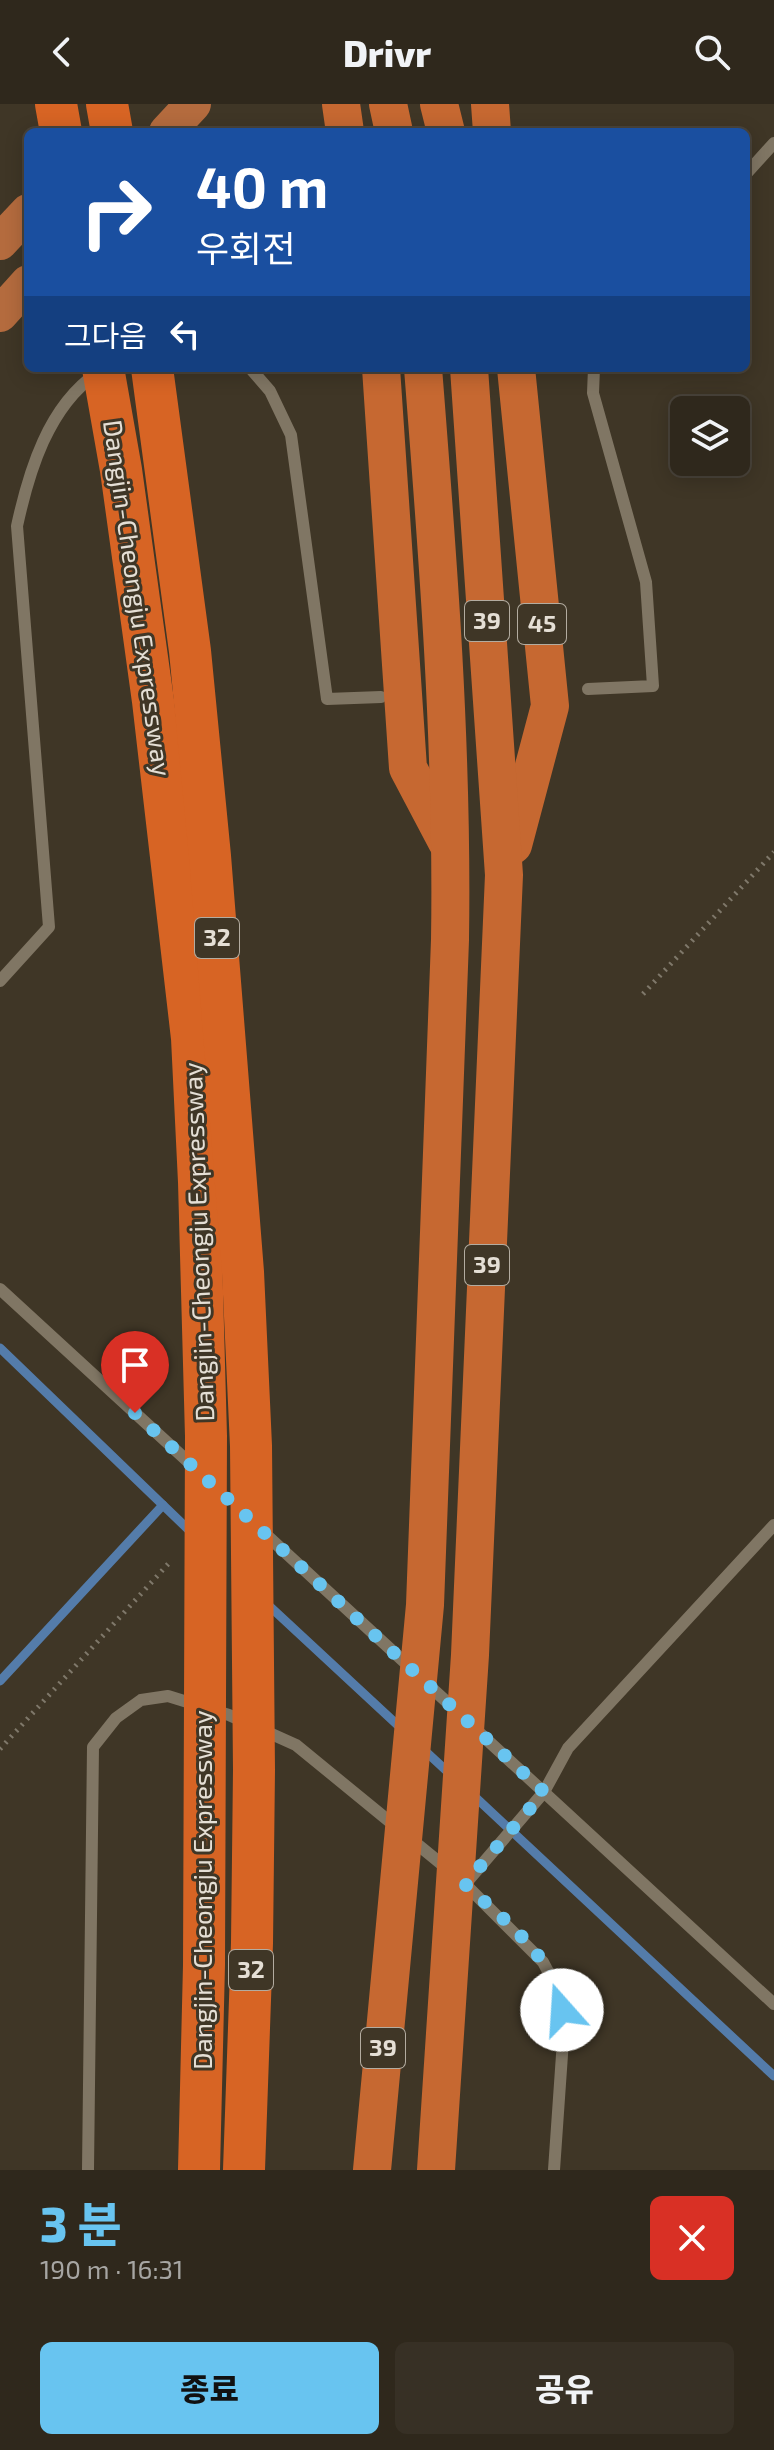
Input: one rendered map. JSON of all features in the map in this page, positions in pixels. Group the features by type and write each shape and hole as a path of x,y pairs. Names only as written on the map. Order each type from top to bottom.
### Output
{"highway":[{"path":"56,104 60,128"},
{"path":"107,104 111,128"},
{"path":"341,104 344,128"},
{"path":"388,104 393,128"},
{"path":"439,104 445,128"},
{"path":"490,104 492,128"},
{"name":"Dangjin-Cheongju Expressway","path":"105,372 171,839 192,1038 206,1436 204,1965 199,2170"},
{"name":"Dangjin-Cheongju Expressway","path":"153,372 190,651 212,872 243,1272 251,1446 254,1770 244,2170"},
{"path":"381,372 408,768 452,852"},
{"name":"39","path":"372,2170 425,1605 452,852 442,610 423,372"},
{"name":"39","path":"436,2170 470,1655 504,875 469,372"},
{"name":"45","path":"504,875 550,706 516,372"}],"main road":[{"path":"106,128 128,104"},
{"path":"171,128 193,104"},
{"path":"0,242 24,216"},
{"path":"0,314 24,287"}],"lane":[{"path":"750,170 774,143"},
{"path":"0,981 49,927 17,526 28,475 47,434 70,399 98,372"},
{"path":"253,372 270,391 291,435 327,699 381,697"},
{"path":"588,689 653,686 646,582 593,393 594,372"},
{"path":"0,1289 214,1486"},
{"path":"237,1508 774,2004"},
{"path":"465,1884 544,1792 568,1748 774,1525"},
{"path":"88,2170 93,1747 116,1718 141,1700 168,1696 229,1715 296,1745 465,1884 543,1962 560,1994 564,2026 554,2170"}],"path":[{"path":"643,994 774,852"},
{"path":"0,1749 169,1563"}],"waterway":[{"path":"0,1348 193,1534"},
{"path":"0,1681 163,1505"},
{"path":"265,1602 404,1731"},
{"path":"423,1749 450,1774"},
{"path":"473,1795 774,2076"}],"route":[{"path":"135,1413 544,1792 465,1884 543,1962 560,1994 562,2010"}]}
